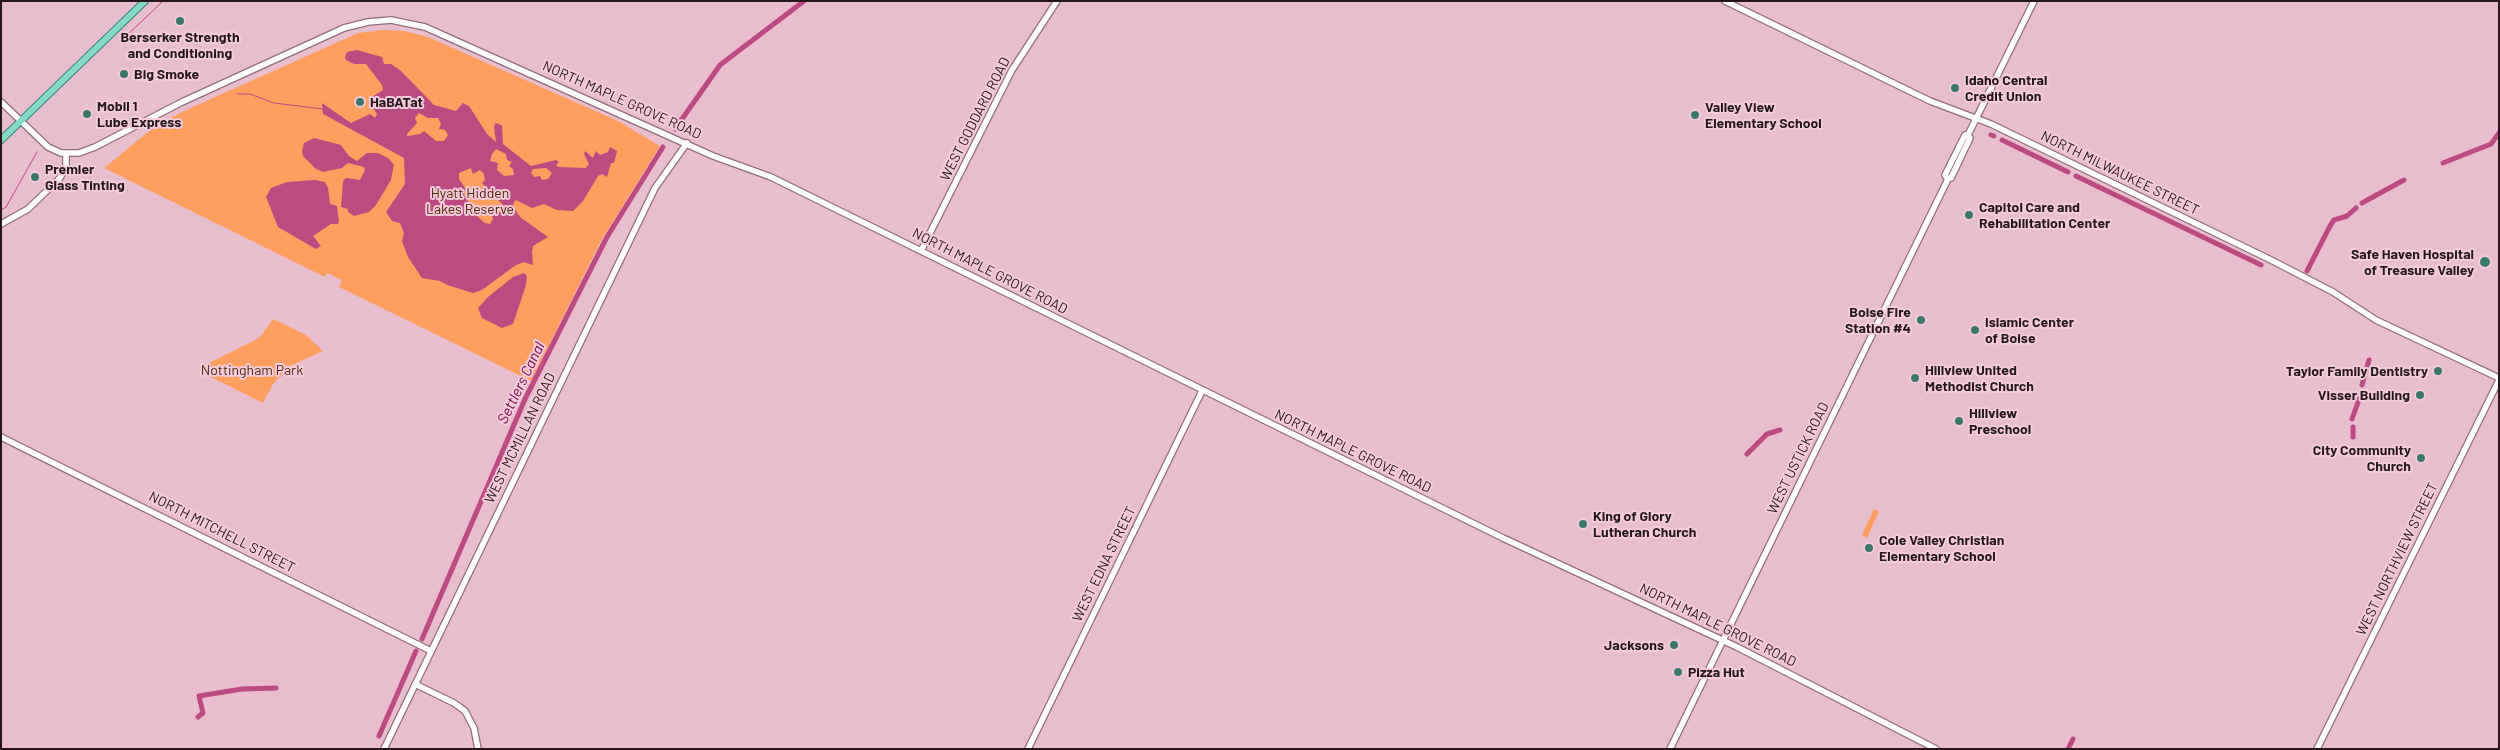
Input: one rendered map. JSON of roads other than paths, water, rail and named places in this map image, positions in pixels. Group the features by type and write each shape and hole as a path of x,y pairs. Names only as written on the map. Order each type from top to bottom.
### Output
{"main road":[{"path":"1,140 145,1"},
{"name":"WEST GODDARD ROAD","path":"921,252 1012,70 1057,1"},
{"name":"NORTH MILWAUKEE STREET","path":"1725,1 1930,101 1991,124 2271,260 2333,292 2372,317 2499,379"},
{"name":"WEST USTICK ROAD","path":"1670,749 1948,179 1951,178 1970,138 1968,136 2034,1"},
{"name":"NORTH MAPLE GROVE ROAD","path":"66,154 79,153 95,147 182,102 344,28 368,22 391,20 416,24 442,33 724,160 761,172 1546,559 1724,641 1936,749"},
{"path":"1,102 45,144 66,154 66,166 60,178 28,209 1,224"},
{"name":"WEST MCMILLAN ROAD","path":"384,749 656,188 687,143"},
{"name":"WEST NORTHVIEW STREET","path":"2317,749 2499,379"},
{"name":"WEST EDNA STREET","path":"1028,749 1202,391"},
{"name":"NORTH MITCHELL STREET","path":"1,437 431,650"},
{"path":"415,684 454,703 465,711 474,728 478,749"}],"waterway":[{"path":"120,42 163,1"},
{"name":"Settlers Canal","path":"675,129 720,65 804,1"},
{"path":"237,94 250,94 274,103 323,109"},
{"path":"2443,163 2491,144 2499,133"},
{"path":"2002,140 2068,172"},
{"name":"Settlers Canal","path":"422,639 525,399 607,237 663,147"},
{"path":"1,210 6,207 37,152"},
{"path":"2076,176 2261,265"},
{"path":"2362,203 2404,180"},
{"path":"2307,271 2334,220 2347,216 2356,208"},
{"path":"2362,385 2369,360"},
{"path":"2352,419 2361,394"},
{"path":"2353,427 2353,437"},
{"path":"1747,454 1767,434 1780,430"},
{"name":"Settlers Canal","path":"379,736 416,651"},
{"path":"198,717 203,713 199,696 242,689 276,688"},
{"path":"2068,749 2073,739"}],"place":[{"name":"Berserker Strength and Conditioning","path":"180,21"},
{"name":"Big Smoke","path":"124,74"},
{"name":"Idaho Central Credit Union","path":"1955,88"},
{"name":"HaBATat","path":"360,102"},
{"name":"Mobil 1 Lube Express","path":"87,114"},
{"name":"Valley View Elementary School","path":"1695,115"},
{"name":"Premier Glass Tinting","path":"35,177"},
{"name":"Capitol Care and Rehabilitation Center","path":"1969,215"},
{"name":"Safe Haven Hospital of Treasure Valley","path":"2485,262"},
{"name":"Boise Fire Station #4","path":"1921,320"},
{"name":"Islamic Center of Boise","path":"1975,330"},
{"name":"Taylor Family Dentistry","path":"2438,371"},
{"name":"Hillview United Methodist Church","path":"1915,378"},
{"name":"Visser Building","path":"2420,395"},
{"name":"Hillview Preschool","path":"1959,421"},
{"name":"City Community Church","path":"2421,458"},
{"name":"King of Glory Lutheran Church","path":"1583,524"},
{"name":"Cole Valley Christian Elementary School","path":"1869,548"},
{"name":"Jacksons","path":"1674,645"},
{"name":"Pizza Hut","path":"1678,672"}],"park label":[{"name":"Hyatt Hidden Lakes Reserve","path":"470,202"},
{"name":"Nottingham Park","path":"252,370"}]}
